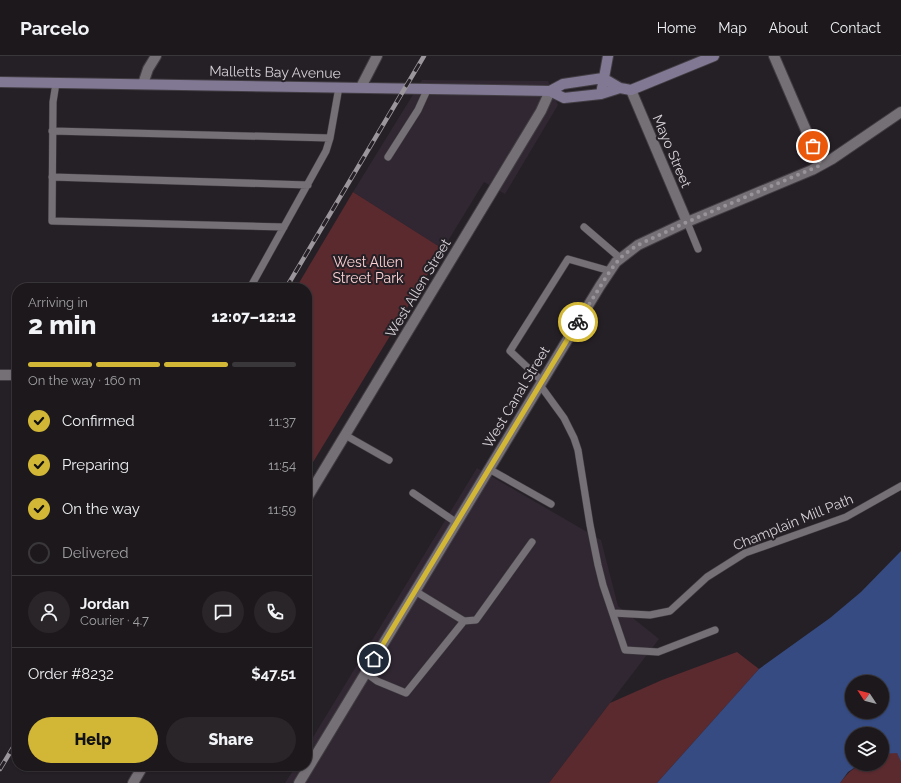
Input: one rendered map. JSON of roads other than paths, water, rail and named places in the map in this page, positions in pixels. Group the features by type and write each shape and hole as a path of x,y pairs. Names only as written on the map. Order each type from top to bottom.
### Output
{"street":[{"path":"143,84 148,69 156,56"},
{"path":"361,87 376,56"},
{"path":"601,94 608,56"},
{"path":"603,78 620,88 631,90 714,56"},
{"path":"774,56 821,165"},
{"name":"Malletts Bay Avenue","path":"550,91 563,84 603,78"},
{"name":"Malletts Bay Avenue","path":"0,82 550,91 564,98 601,94 620,88"},
{"name":"Mayo Street","path":"631,90 687,222"},
{"name":"West Allen Street","path":"312,490 541,111 550,91"},
{"name":"West Canal Street","path":"312,762 489,468 610,271 620,258 638,245 687,222 821,165 901,112"},
{"path":"0,374 12,375"},
{"path":"133,783 140,771"},
{"name":"West Canal Street","path":"299,783 306,771"}],"lane":[{"path":"56,83 52,102 52,221 284,227"},
{"path":"253,283 326,151 330,138 339,87"},
{"path":"388,157 418,110 428,88"},
{"path":"52,131 330,138"},
{"path":"52,177 308,185"},
{"path":"687,222 698,248"},
{"path":"584,227 620,258"},
{"path":"610,271 568,259 510,351 541,383 564,418 574,438 578,450 593,545 603,585 625,650 658,652 715,630"},
{"path":"345,435 389,460"},
{"path":"489,468 551,504"},
{"name":"Champlain Mill Path","path":"613,613 650,615 670,611 707,577 745,553 846,517 901,486"},
{"path":"413,493 457,522"},
{"path":"415,592 464,620 476,620 532,542"},
{"path":"366,673 377,681 406,693 464,620"}],"water":[{"path":"901,551 901,762 897,753 889,754 889,727 845,727 845,771 850,771 840,783 657,783 759,669 830,618 861,592"}],"railway":[{"path":"289,283 424,56"},
{"path":"0,769 12,749"}],"park label":[{"name":"West Allen Street Park","path":"368,270"}]}
